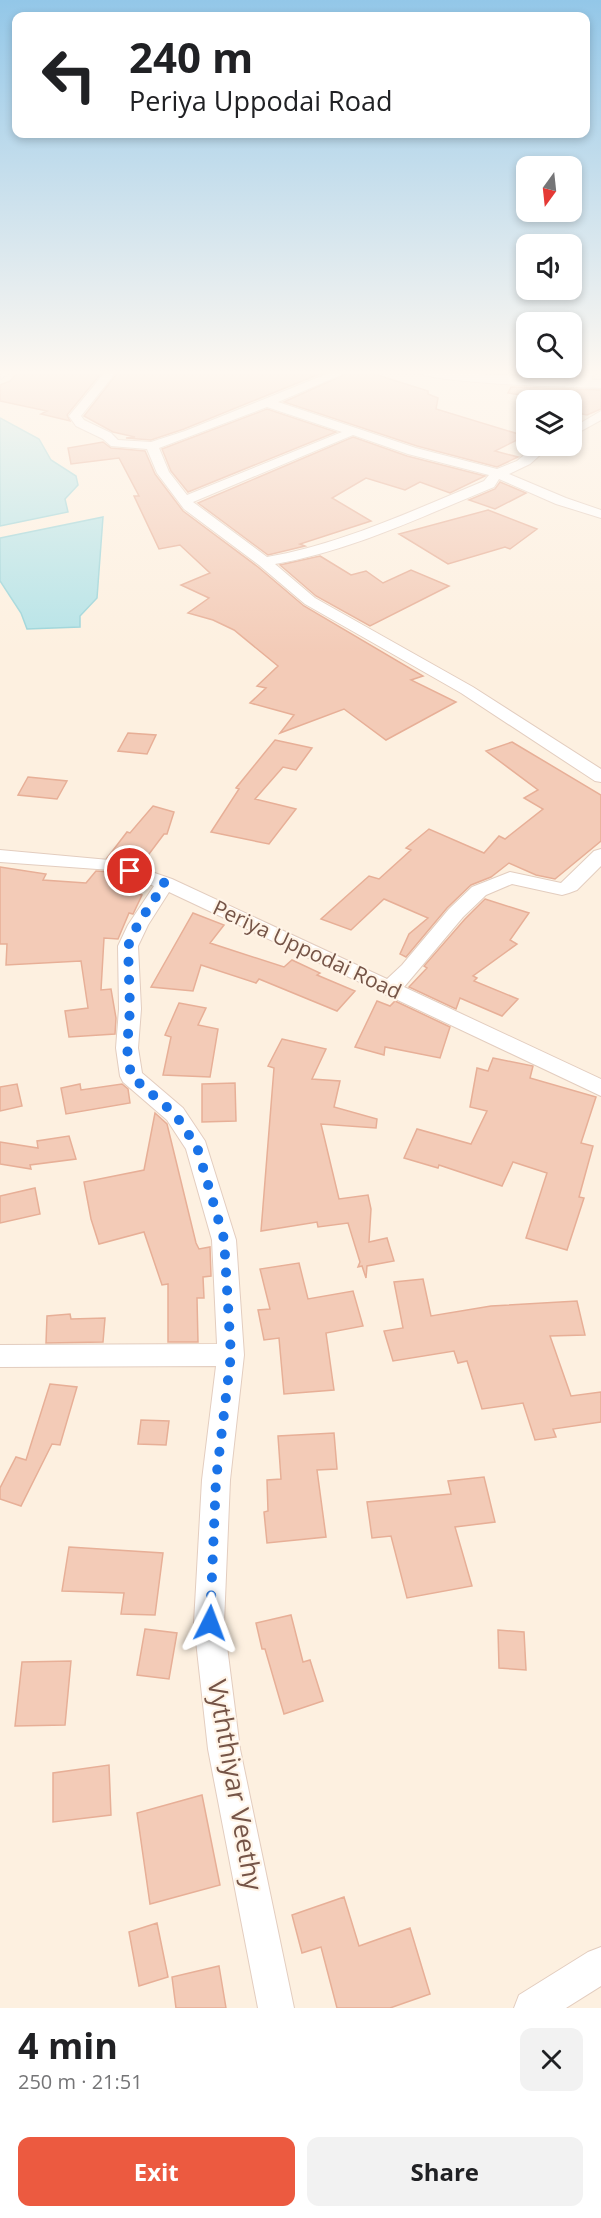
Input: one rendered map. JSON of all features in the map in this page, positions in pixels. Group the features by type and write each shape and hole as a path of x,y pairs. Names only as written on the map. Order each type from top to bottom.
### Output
{"street":[{"path":"160,465 163,473 185,501 310,601 467,690 601,777"},
{"path":"185,501 269,465"},
{"path":"465,465 497,473 561,501 601,514"},
{"path":"264,562 299,556 402,520 489,484 497,473 509,471 519,465"},
{"path":"390,988 409,970 456,913 479,891 510,878 562,889 570,886 601,855"},
{"name":"Periya Uppodai Road","path":"0,856 113,865 165,883 601,1088"},
{"name":"Vyththiyar Veethy","path":"165,883 138,924 128,946 130,1009 127,1048 131,1076 175,1114 197,1147 224,1239 231,1355 216,1480 210,1623 224,1749 276,2008"},
{"path":"0,1356 231,1355"},
{"path":"532,2008 601,1965"}],"water":[{"path":"0,465 58,465 76,476 78,485 65,499 68,512 0,526"},
{"path":"103,517 97,598 80,616 80,627 27,629 21,613 0,581 0,538"}],"building":[{"path":"123,465 151,465 155,474 183,511 258,567 304,606 423,676 411,680 456,702 386,740 344,709 280,733 294,715 250,703 266,688 257,686 278,666 234,630 213,620 188,613 209,598 181,585 210,573 180,545 159,549 134,496 139,496"},
{"path":"168,465 255,465 188,492"},
{"path":"288,465 441,465 485,476 450,493 420,482 405,490 366,478 332,498 371,521 300,544 305,546 268,555 198,503"},
{"path":"500,482 526,493 495,509 469,500 495,489"},
{"path":"488,510 537,529 510,549 505,547 448,564 399,534"},
{"path":"320,556 351,575 366,571 383,583 411,570 449,586 370,626 316,596 280,565"},
{"path":"128,733 156,735 147,754 118,751"},
{"path":"275,740 312,748 296,770 283,767 255,799 296,809 269,844 211,832 239,789 236,788"},
{"path":"512,742 601,795 601,841 555,879 536,875 509,863 491,877 471,885 447,908 406,957 400,954 409,934 428,918 384,899 351,930 321,919 369,876 379,879 411,850 406,848 429,829 484,853 499,836 505,839 543,809 524,798 538,790 486,751"},
{"path":"28,777 67,781 57,799 18,795"},
{"path":"153,806 174,812 167,834 164,834 140,866 121,859 107,858 127,832 130,833"},
{"path":"0,867 46,874 43,880 86,883 96,871 111,872 145,885 138,894 142,895 133,914 129,913 118,939 104,938 101,990 111,989 116,1018 115,1034 69,1037 65,1011 88,1008 81,961 6,965 7,944 0,944"},
{"path":"485,899 529,913 510,940 517,944 473,976 477,978 474,981 518,999 502,1016 460,998 456,1009 409,987 427,968 424,966"},
{"path":"193,913 224,925 210,943 284,967 292,960 320,973 317,975 355,991 337,1011 259,979 256,983 201,965 193,991 151,987"},
{"path":"377,1001 390,1006 395,1001 450,1027 440,1058 385,1047 384,1055 355,1047"},
{"path":"179,1003 206,1008 198,1025 218,1029 210,1077 163,1075 171,1037 165,1035"},
{"path":"282,1039 326,1049 312,1079 340,1081 334,1107 377,1119 376,1128 321,1124 339,1199 368,1195 371,1209 369,1242 387,1238 394,1261 367,1266 366,1278 362,1266 358,1267 360,1262 348,1223 318,1227 317,1222 261,1231 274,1068 268,1066"},
{"path":"493,1058 533,1066 530,1078 596,1097 581,1143 593,1146 579,1197 584,1198 567,1250 526,1238 547,1173 513,1162 502,1186 439,1165 438,1168 404,1158 417,1129 471,1144 487,1111 470,1107 477,1068 488,1071"},
{"path":"235,1083 236,1121 202,1122 202,1084"},
{"path":"17,1084 22,1106 0,1111 0,1087"},
{"path":"80,1084 81,1090 122,1084 128,1089 130,1103 66,1114 61,1088"},
{"path":"155,1113 167,1124 196,1243 199,1249 210,1247 211,1276 203,1277 204,1298 197,1298 198,1342 168,1342 168,1284 162,1285 144,1232 99,1244 91,1219 84,1182 144,1170"},
{"path":"69,1136 76,1159 30,1165 31,1169 0,1164 0,1142 38,1148 37,1141"},
{"path":"35,1188 40,1214 0,1223 0,1196"},
{"path":"299,1263 308,1299 353,1291 363,1326 326,1333 334,1390 284,1394 279,1338 264,1340 258,1310 270,1309 260,1269"},
{"path":"423,1279 431,1316 491,1306 577,1301 585,1335 550,1336 571,1396 601,1392 601,1422 553,1429 556,1437 535,1440 523,1403 482,1409 467,1361 458,1363 454,1351 393,1361 384,1331 403,1328 394,1282"},
{"path":"70,1314 71,1319 105,1318 103,1342 46,1343 47,1316"},
{"path":"50,1384 77,1387 60,1445 52,1444 21,1506 0,1499 0,1488 16,1457 26,1460"},
{"path":"141,1420 169,1421 166,1445 138,1444"},
{"path":"334,1433 337,1469 317,1470 326,1537 267,1543 264,1512 268,1511 267,1480 281,1479 278,1436"},
{"path":"484,1477 495,1522 455,1527 472,1586 407,1598 391,1536 372,1538 367,1502 451,1494 448,1481"},
{"path":"69,1547 163,1553 155,1615 121,1614 124,1593 62,1591"},
{"path":"291,1615 303,1662 310,1660 323,1701 284,1714 265,1649 262,1649 256,1623"},
{"path":"145,1629 177,1633 169,1679 137,1675"},
{"path":"498,1630 524,1632 526,1670 499,1668"},
{"path":"71,1661 65,1725 15,1726 22,1662"},
{"path":"109,1765 111,1815 53,1822 53,1773"},
{"path":"202,1795 220,1885 150,1904 137,1813"},
{"path":"344,1897 359,1946 410,1928 430,1994 390,2008 337,2008 321,1947 302,1953 292,1915"},
{"path":"157,1923 168,1977 139,1986 129,1932"},
{"path":"219,1966 226,2008 176,2008 172,1977"}],"route":[{"path":"130,871 165,883 138,924 128,946 130,1009 127,1048 131,1076 175,1114 197,1147 224,1239 231,1355 216,1480 210,1623"}]}
